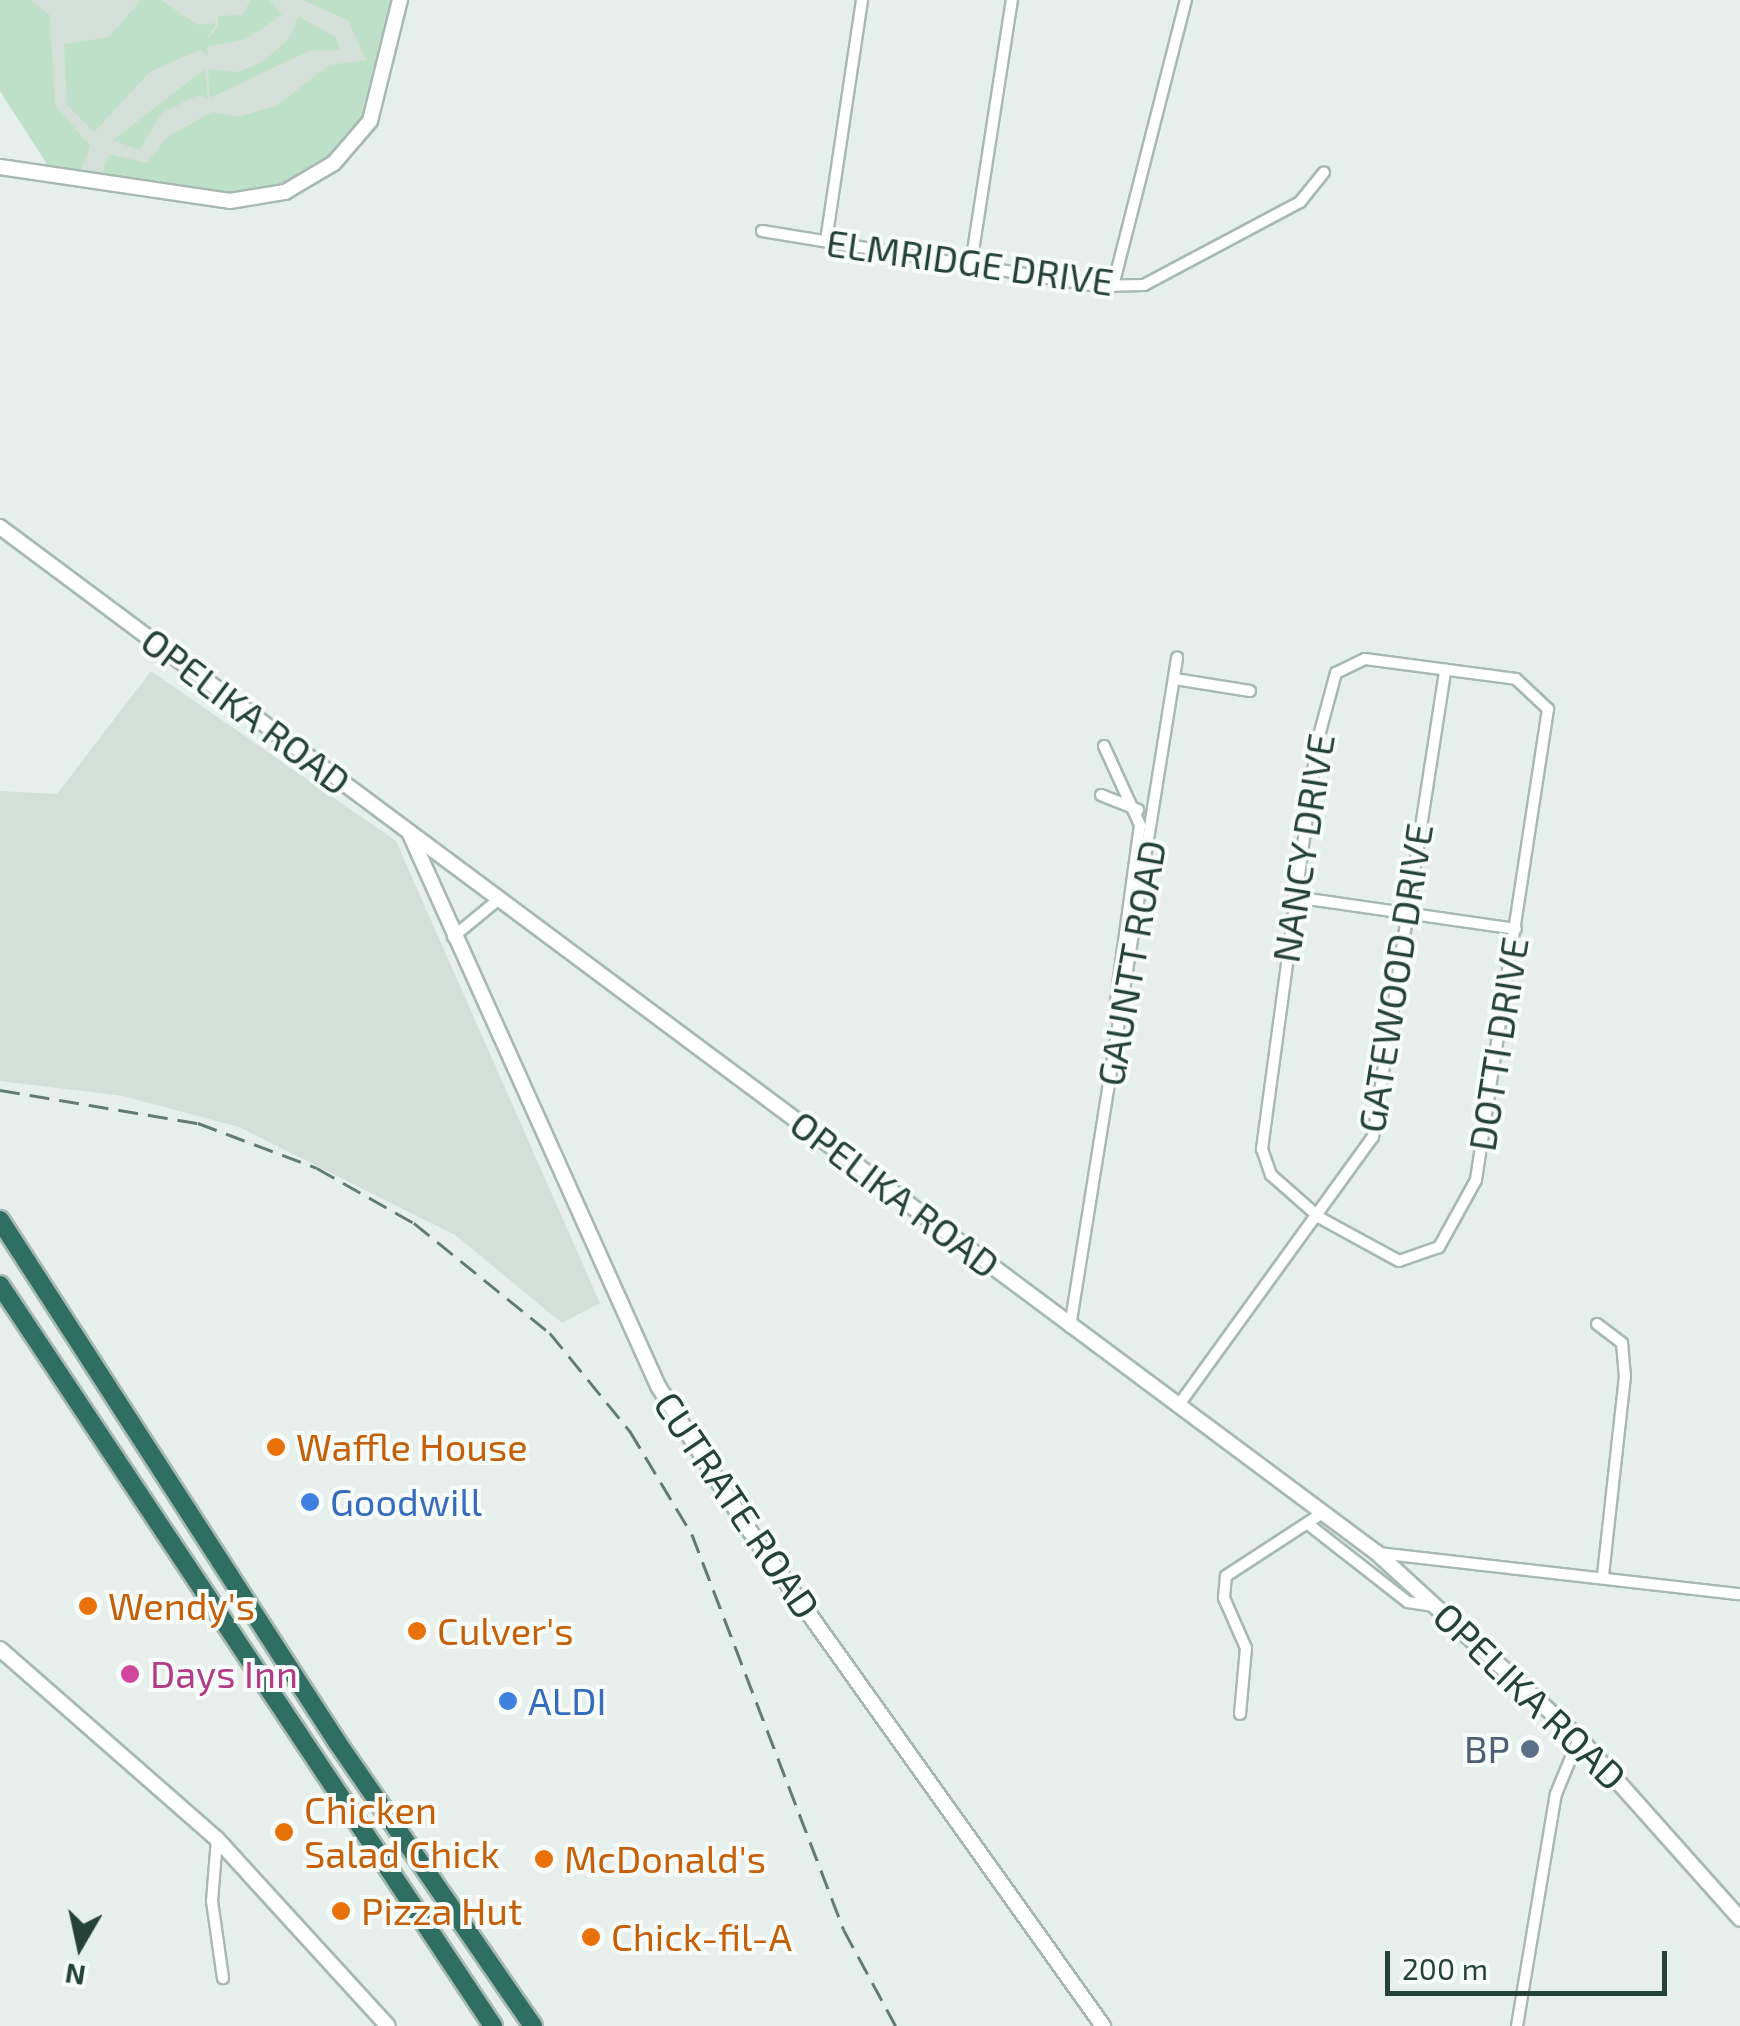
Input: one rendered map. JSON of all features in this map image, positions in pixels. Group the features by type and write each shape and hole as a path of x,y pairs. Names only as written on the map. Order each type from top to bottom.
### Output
{"highway":[{"path":"0,1220 337,1742 534,2026"},
{"path":"0,1285 493,2026"}],"street":[{"path":"0,168 230,200 285,192 334,164 370,121 400,0"},
{"path":"826,241 862,0"},
{"path":"971,264 1012,0"},
{"path":"1113,286 1186,0"},
{"name":"ELMRIDGE DRIVE","path":"762,230 1113,286 1144,284 1300,202 1324,172"},
{"name":"OPELIKA ROAD","path":"0,527 1376,1553 1579,1738 1740,1919"},
{"name":"GAUNTT ROAD","path":"1070,1326 1100,1174 1114,1017 1177,658"},
{"name":"NANCY DRIVE","path":"1320,1218 1271,1175 1262,1149 1294,897 1336,673 1364,659 1516,679 1544,699"},
{"name":"GATEWOOD DRIVE","path":"1178,1406 1320,1218 1376,1126 1445,670"},
{"path":"1175,679 1250,691"},
{"name":"DOTTI DRIVE","path":"1320,1218 1399,1261 1421,1258 1452,1230 1490,1127 1546,743 1544,699"},
{"path":"1104,746 1139,810 1114,1017"},
{"path":"1101,795 1139,810"},
{"name":"CUTRATE ROAD","path":"409,832 452,938 667,1402 1103,2026"},
{"path":"1294,897 1516,929"},
{"path":"452,938 499,899"},
{"path":"1597,1324 1622,1343 1625,1376 1603,1576"},
{"path":"1240,1714 1246,1648 1224,1598 1226,1576 1321,1514"},
{"path":"1308,1524 1408,1602 1440,1608"},
{"path":"1376,1553 1740,1594"},
{"path":"0,1649 217,1839 388,2026"},
{"path":"1516,2026 1556,1794 1579,1738"},
{"path":"217,1839 212,1902 223,1978"}],"shaded area":[{"path":"0,0 395,0 369,114 286,188 54,174 0,91"},
{"path":"151,671 396,841 600,1303 562,1323 455,1235 239,1127 123,1096 0,1081 0,791 57,794"}],"green space":[{"path":"0,0 30,0 50,15 55,105 90,146 80,173 52,172 0,91"},
{"path":"141,0 161,0 198,25 216,23 205,42 218,27 218,16 242,15 251,0 269,0 282,15 246,39 207,47 208,56 199,50 150,72 94,132 67,105 64,44 109,37"},
{"path":"302,0 393,0 366,115 339,152 280,189 232,197 101,176 109,154 147,163 167,137 212,112 238,117 276,106 329,65 366,60 348,20"},
{"path":"298,16 336,37 340,50 309,51 210,98 208,69 237,72 261,63 289,39"},
{"path":"205,69 208,99 198,95 162,113 139,150 113,140"}],"railway":[{"path":"0,1090 198,1123 317,1168 414,1223 550,1333 630,1431 692,1534 844,1930 896,2026"}],"place":[{"name":"Waffle House","path":"276,1447"},
{"name":"Goodwill","path":"310,1502"},
{"name":"Wendy's","path":"88,1606"},
{"name":"Culver's","path":"417,1631"},
{"name":"Days Inn","path":"130,1674"},
{"name":"ALDI","path":"508,1701"},
{"name":"BP","path":"1530,1749"},
{"name":"Chicken Salad Chick","path":"284,1832"},
{"name":"McDonald's","path":"544,1859"},
{"name":"Pizza Hut","path":"341,1911"},
{"name":"Chick-fil-A","path":"591,1937"}]}
